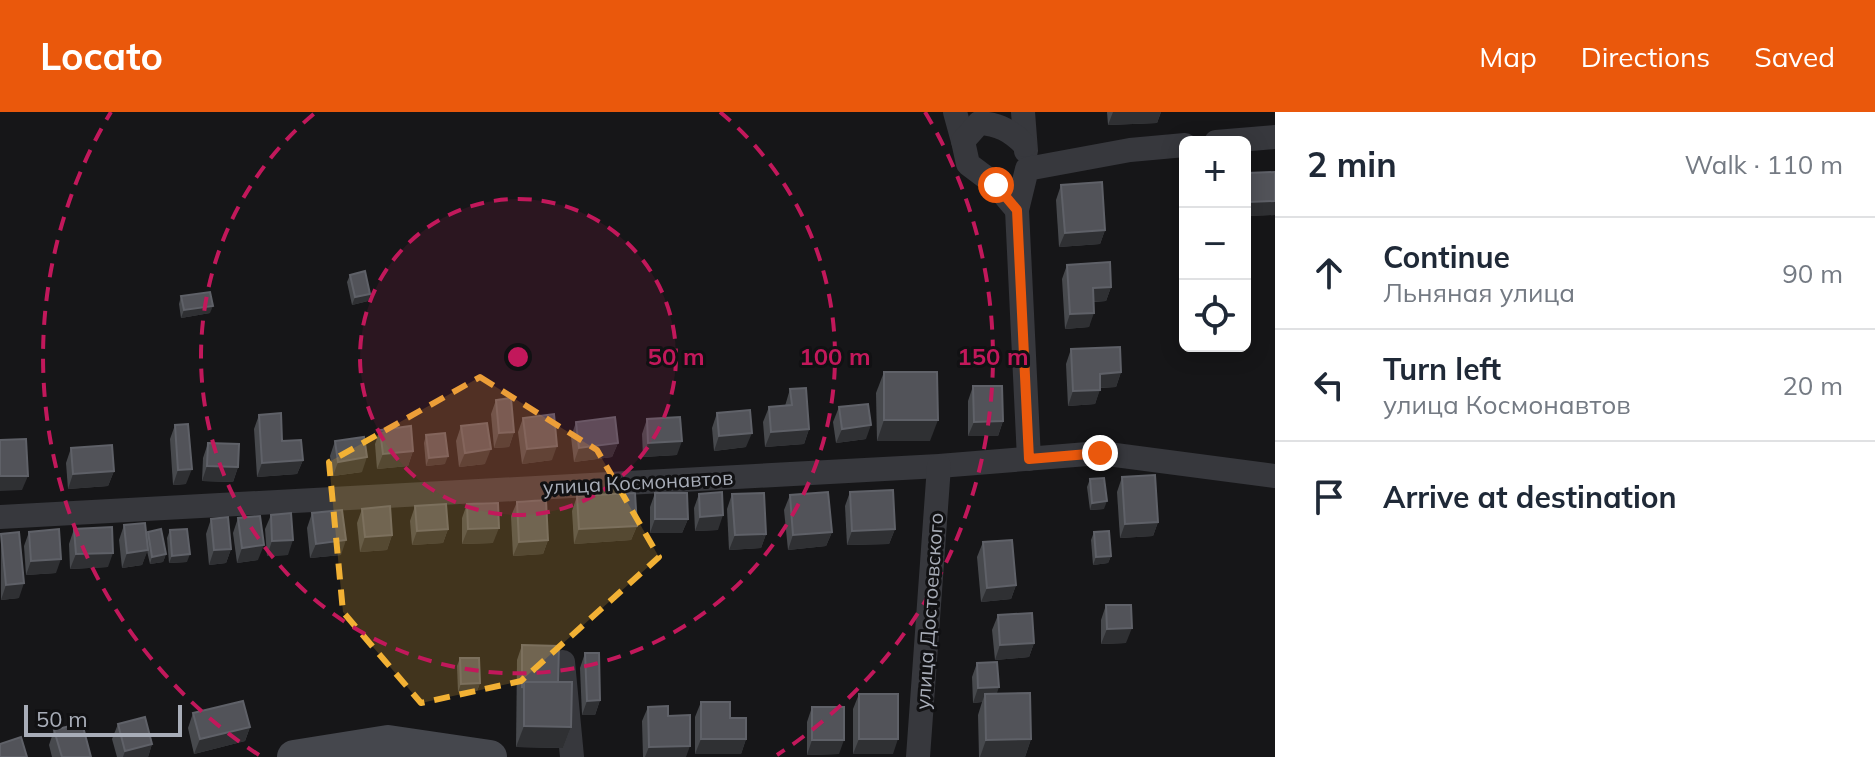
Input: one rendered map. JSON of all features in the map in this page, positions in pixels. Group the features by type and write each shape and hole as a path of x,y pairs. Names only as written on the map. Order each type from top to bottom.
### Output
{"main road":[{"path":"294,757 388,742 490,757"}],"street":[{"path":"955,112 968,164 996,185 1017,210"},
{"path":"1023,112 1026,157 1017,210 1029,459"},
{"path":"963,141 979,123 994,124 1013,134 1026,157"},
{"path":"1251,139 1275,137"},
{"path":"1026,157 1179,146"},
{"name":"улица Космонавтов","path":"0,517 939,466 1100,453 1275,476"},
{"name":"улица Достоевского","path":"918,757 939,466"},
{"path":"563,662 572,757"}],"highlighted area":[{"path":"480,377 597,450 659,557 521,681 421,703 343,612 329,462"}],"building":[{"path":"1275,172 1275,201 1251,202 1251,173"},
{"path":"1102,182 1105,230 1065,233 1061,185"},
{"path":"1110,262 1111,287 1093,288 1094,313 1070,314 1067,265"},
{"path":"365,271 370,294 355,297 350,275"},
{"path":"210,292 213,306 184,310 181,296"},
{"path":"1120,347 1121,372 1100,374 1100,390 1073,391 1071,349"},
{"path":"884,372 937,372 938,420 884,420"},
{"path":"973,386 1002,386 1003,421 974,422"},
{"path":"806,388 809,429 771,432 769,407 792,405 790,389"},
{"path":"511,398 514,432 499,433 496,400"},
{"path":"868,404 871,425 842,429 839,407"},
{"path":"750,410 752,433 719,436 717,413"},
{"path":"281,413 282,441 301,440 303,460 262,463 259,415"},
{"path":"554,414 557,446 527,449 523,418"},
{"path":"615,417 618,443 579,448 576,422"},
{"path":"680,417 682,441 648,443 647,419"},
{"path":"487,423 491,449 465,453 461,426"},
{"path":"188,424 192,469 178,470 175,425"},
{"path":"411,426 413,451 383,454 380,430"},
{"path":"445,433 448,456 429,458 426,435"},
{"path":"364,437 367,457 338,462 335,441"},
{"path":"26,439 28,476 0,476 0,440"},
{"path":"208,443 239,444 238,467 207,466"},
{"path":"112,445 114,471 73,474 71,448"},
{"path":"1155,475 1158,522 1125,524 1122,477"},
{"path":"1104,478 1107,501 1092,503 1090,479"},
{"path":"893,490 895,529 852,531 850,492"},
{"path":"722,492 723,515 700,517 699,494"},
{"path":"828,492 832,532 793,535 790,495"},
{"path":"635,493 637,526 579,529 577,496"},
{"path":"655,493 687,493 688,519 655,519"},
{"path":"764,493 766,534 735,535 732,494"},
{"path":"546,500 548,540 519,542 517,502"},
{"path":"498,503 499,528 468,529 467,504"},
{"path":"446,504 448,529 417,531 415,506"},
{"path":"390,506 392,535 365,537 362,509"},
{"path":"342,510 346,540 316,544 312,513"},
{"path":"291,513 293,540 272,541 271,515"},
{"path":"260,516 264,545 242,548 238,518"},
{"path":"228,517 231,549 214,550 211,519"},
{"path":"145,523 148,550 127,553 124,525"},
{"path":"112,527 113,553 76,554 74,529"},
{"path":"59,529 61,559 31,561 29,532"},
{"path":"161,529 166,554 152,557 148,532"},
{"path":"187,529 190,554 172,556 170,530"},
{"path":"1109,531 1111,556 1096,557 1094,532"},
{"path":"19,532 24,583 6,585 1,534"},
{"path":"1012,540 1016,585 987,588 983,542"},
{"path":"1106,605 1131,605 1132,628 1107,629"},
{"path":"1032,613 1034,643 1000,645 998,615"},
{"path":"522,645 559,646 558,682 524,682 522,688"},
{"path":"585,653 599,653 600,700 587,701"},
{"path":"460,658 479,658 480,683 461,684"},
{"path":"997,662 999,687 978,688 977,663"},
{"path":"524,682 572,682 571,727 524,726"},
{"path":"1030,693 1031,739 986,740 985,694"},
{"path":"859,694 898,694 898,739 859,739"},
{"path":"243,701 250,727 200,739 193,713"},
{"path":"701,702 730,702 730,718 746,718 746,739 701,739"},
{"path":"668,706 668,716 690,715 690,746 649,747 648,707"},
{"path":"812,707 844,707 844,740 812,740"},
{"path":"145,717 152,744 125,751 118,724"},
{"path":"82,723 91,757 62,757 54,730"},
{"path":"21,737 27,757 0,757 0,744"}],"route":[{"path":"996,185 1017,210 1029,459 1100,453"}]}
